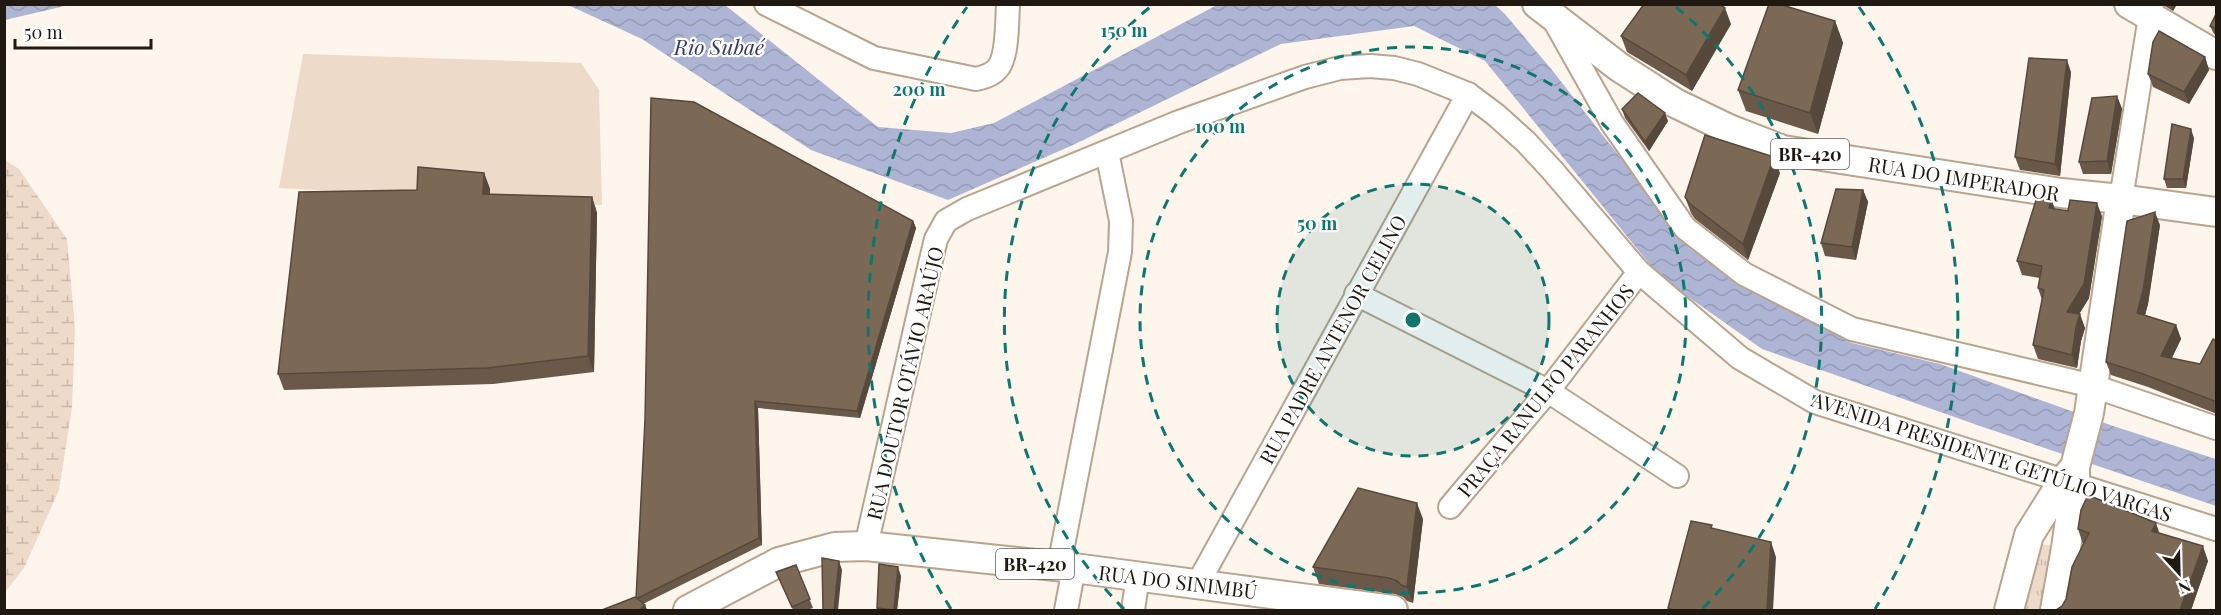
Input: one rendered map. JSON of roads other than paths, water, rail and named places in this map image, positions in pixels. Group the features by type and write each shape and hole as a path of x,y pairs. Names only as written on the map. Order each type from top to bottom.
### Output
{"main road":[{"path":"2144,8 2217,55"},
{"name":"RUA DO IMPERADOR","path":"1545,10 1620,68 1675,104 1729,129 1783,150 2061,194 2121,199 2217,212"},
{"path":"2055,610 2066,548 2073,473 2091,399 2121,199"},
{"path":"2009,610 2029,535 2073,473"},
{"path":"2029,535 2043,531 2061,539 2066,548"},
{"name":"RUA DO SINIMBÚ","path":"688,610 779,562 835,547 866,546 1066,567 1393,610"}],"street":[{"path":"766,4 874,58 976,79 991,75 999,68 1004,52 1008,4"},
{"path":"2121,199 2144,8"},
{"path":"1545,10 1612,123 1685,228 1744,274 1852,329 2091,399 2217,428"},
{"name":"AVENIDA PRESIDENTE GETÚLIO VARGAS","path":"946,221 967,209 1179,122 1305,77 1340,68 1370,66 1394,68 1418,74 1468,94 1496,115 1552,170 1639,272 1740,358 1815,402 2073,473 2217,529"},
{"name":"RUA PADRE ANTENOR CELINO","path":"1197,585 1468,94"},
{"path":"1066,610 1066,567 1120,252 1121,221 1107,152"},
{"name":"RUA DOUTOR OTÁVIO ARAÚJO","path":"866,546 936,239 946,221"},
{"name":"PRAÇA RANULFO PARANHOS","path":"1450,507 1548,391 1639,272"},
{"path":"1356,294 1548,391 1677,476"},
{"path":"1132,610 1138,576"}],"water":[{"path":"5,4 69,4 69,5 5,20"},
{"name":"Rio Subaé","path":"568,5 725,5 878,127 951,133 994,123 1217,5 1495,5 1552,70 1644,188 1705,260 1852,343 1940,364 2116,427 2216,459 2216,506 1762,349 1660,277 1485,61 1414,26 1281,44 1073,145 948,200 811,150 642,39"}]}
